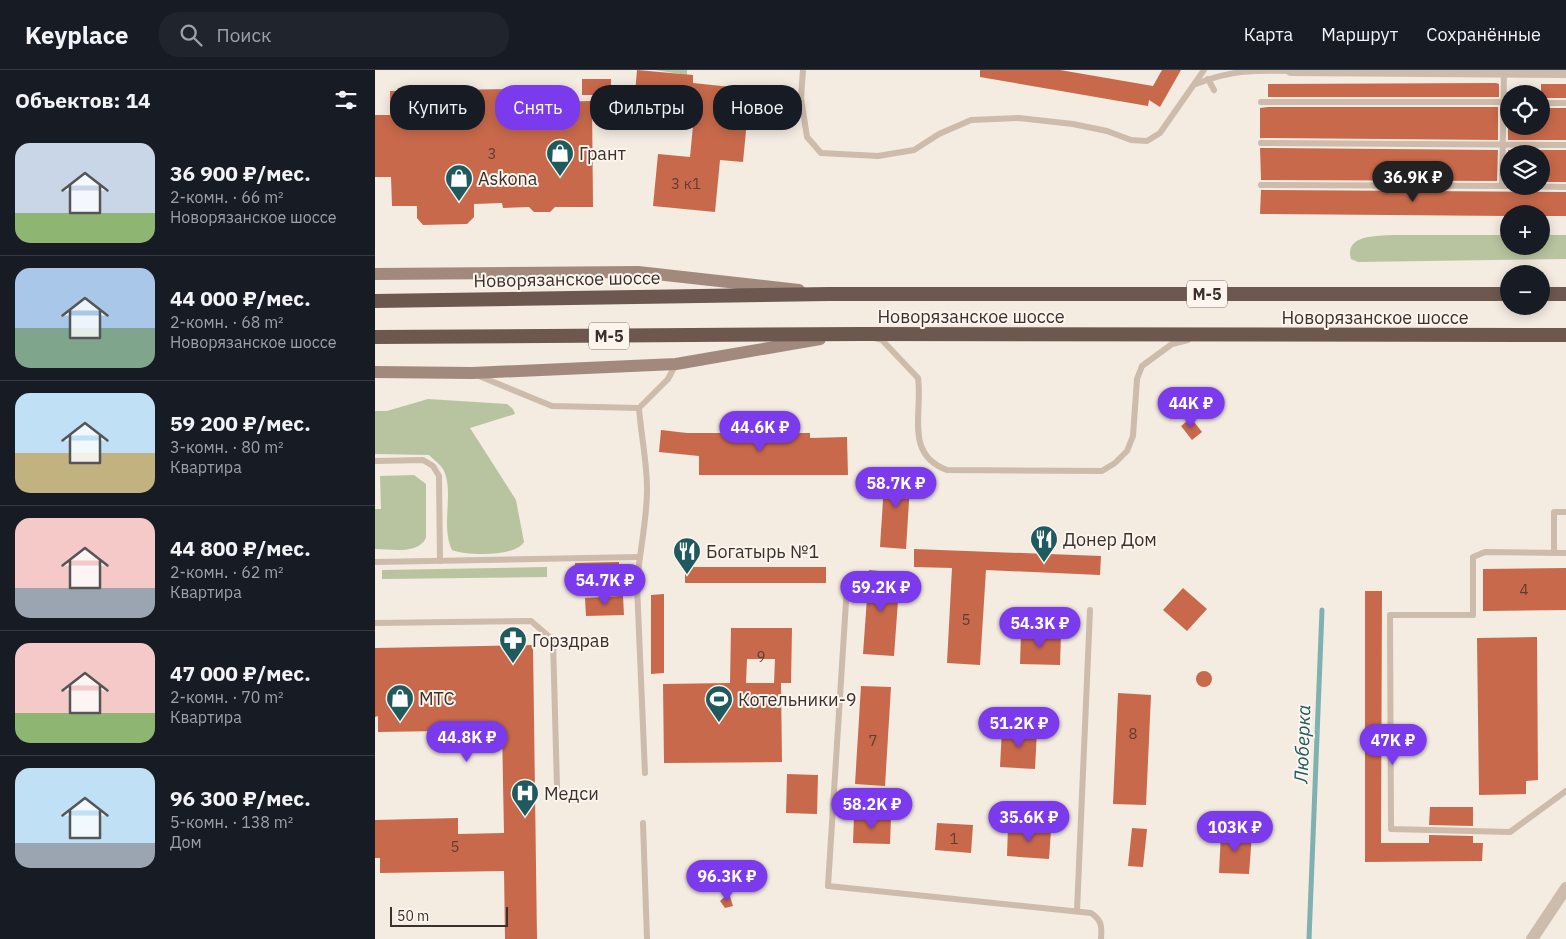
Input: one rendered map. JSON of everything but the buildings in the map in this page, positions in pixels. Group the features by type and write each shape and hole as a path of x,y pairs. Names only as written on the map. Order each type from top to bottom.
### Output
{"highway":[{"name":"Новорязанское шоссе","path":"375,301 829,294 1500,294"},
{"path":"1550,294 1566,294"},
{"name":"Новорязанское шоссе","path":"375,337 843,334 1566,336"}],"main road":[{"path":"375,274 638,272 829,294"},
{"path":"375,372 472,373 676,364 843,334"}],"street":[{"path":"1292,70 1566,72"},
{"path":"1532,939 1566,888"}],"lane":[{"path":"803,70 801,98 807,137 821,153 878,156 914,150 939,134 971,120 1019,118 1073,124 1107,131 1131,140 1147,141 1160,134 1204,70"},
{"path":"1195,84 1219,75 1253,70 1292,70"},
{"path":"1509,85 1511,71"},
{"path":"1207,80 1214,90"},
{"path":"1261,102 1500,102"},
{"path":"1550,103 1566,103"},
{"path":"1261,143 1503,145 1504,135"},
{"path":"1550,145 1566,145"},
{"path":"1261,185 1500,186"},
{"path":"1550,187 1566,187"},
{"path":"863,334 881,340 918,378 919,443 924,455 933,465 947,470 1102,471 1115,464 1127,452 1133,436 1137,379 1142,366 1172,344 1201,336"},
{"path":"472,373 552,406 639,408 668,379 676,364"},
{"path":"639,408 647,487 646,522 639,557 637,585 645,772"},
{"path":"375,461 423,460 433,466 439,476 440,561"},
{"path":"1554,553 1554,512 1566,512"},
{"path":"1566,553 1485,552 1473,557 1473,615 1390,614 1391,829 1510,832 1566,791"},
{"path":"375,562 639,557"},
{"path":"847,586 828,886 1077,911 1091,914 1098,918 1102,925 1101,939"},
{"path":"1077,911 1090,610"},
{"path":"375,623 531,621 553,640 557,787"},
{"path":"643,823 647,939"}],"green space":[{"path":"655,70 687,70 687,75"},
{"path":"1392,235 1500,235 1500,255 1550,255 1550,235 1566,235 1566,259 1358,262 1351,259 1350,251 1352,245 1363,238"},
{"path":"428,399 507,404 513,409 515,414 470,428 516,500 524,542 519,547 491,554 452,550 447,530 448,487 442,467 429,455 375,454 375,411 387,411"},
{"path":"414,475 426,484 426,538 417,547 410,549 375,549 375,509 381,509 380,476"},
{"path":"547,567 547,577 382,579 382,570"}],"waterway":[{"name":"Люберка","path":"1309,939 1322,610"}],"place":[{"name":"Грант","path":"560,177"},
{"name":"Askona","path":"459,202"},
{"name":"Донер Дом","path":"1044,563"},
{"name":"Богатырь №1","path":"687,575"},
{"name":"Горздрав","path":"513,664"},
{"name":"МТС","path":"400,722"},
{"name":"Котельники-9","path":"719,723"},
{"name":"Медси","path":"525,817"}]}
